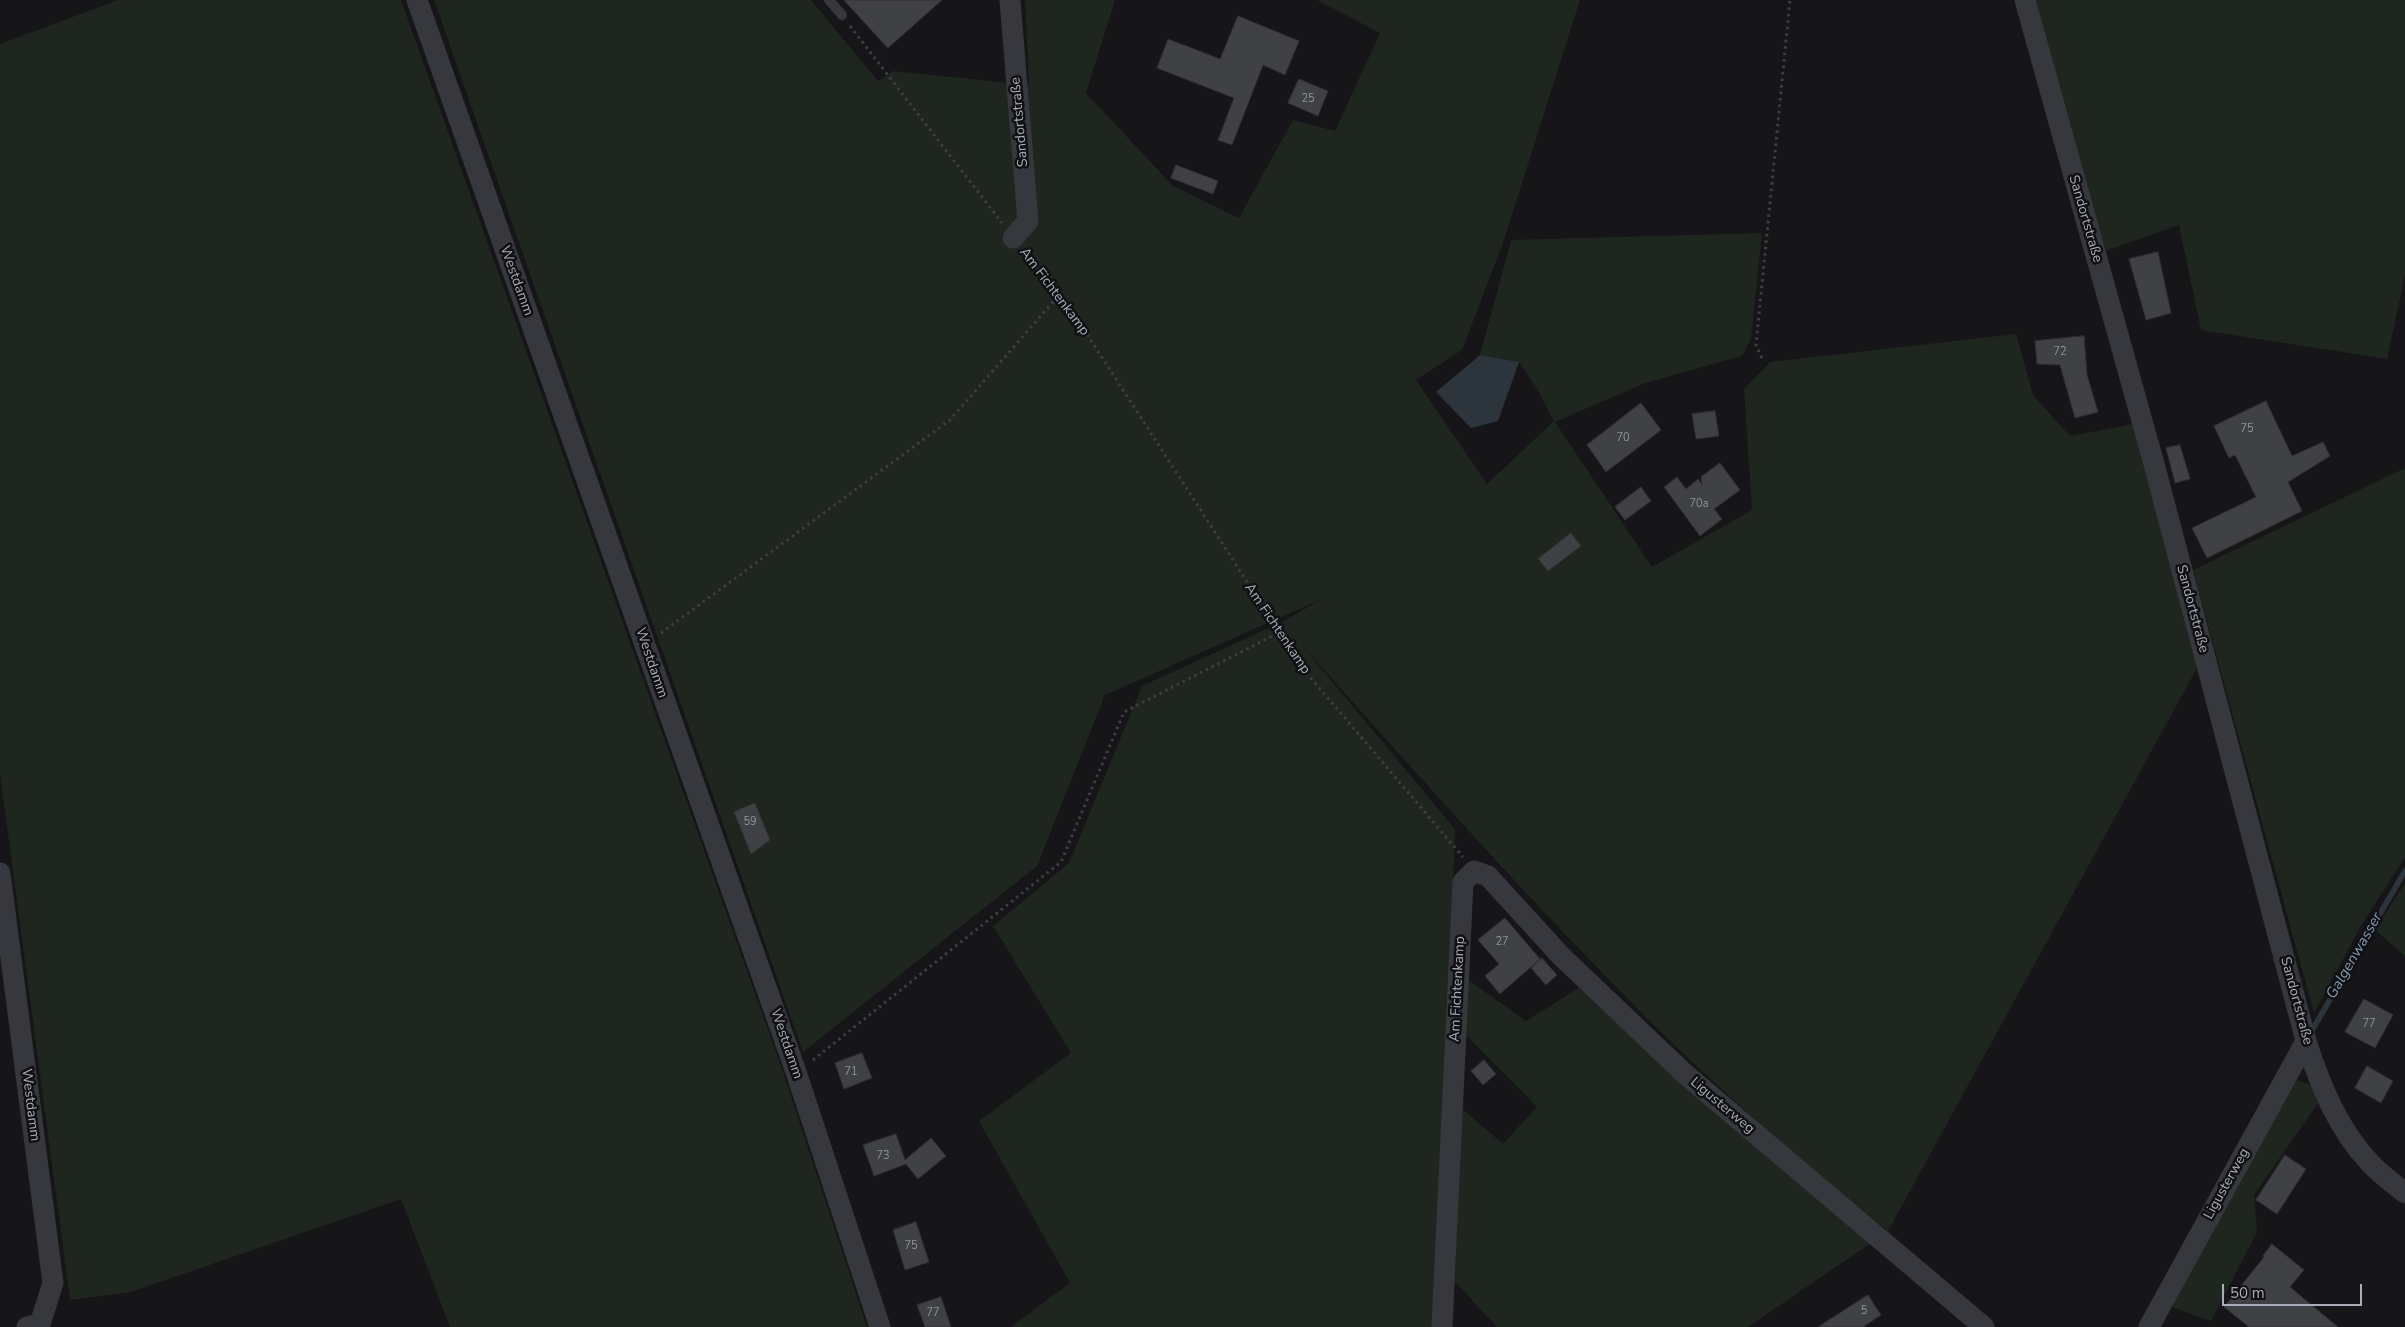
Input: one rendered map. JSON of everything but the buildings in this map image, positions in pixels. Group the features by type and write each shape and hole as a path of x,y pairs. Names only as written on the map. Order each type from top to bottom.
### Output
{"street":[{"name":"Westdamm","path":"417,0 796,1072 880,1327"},
{"name":"Sandortstraße","path":"1010,0 1028,221 1013,238"},
{"name":"Sandortstraße","path":"2025,0 2154,464 2306,1041 2320,1083 2338,1119 2370,1163 2405,1193"},
{"name":"Ligusterweg","path":"1474,870 1488,876 1560,956 1685,1074 1984,1327"},
{"name":"Am Fichtenkamp","path":"1442,1327 1463,882 1474,870"},
{"name":"Westdamm","path":"0,873 53,1283 40,1324 28,1327"},
{"name":"Ligusterweg","path":"2149,1327 2306,1041"}],"lane":[{"path":"829,0 842,15"}],"path":[{"path":"1762,358 1756,345 1790,0"},
{"name":"Am Fichtenkamp","path":"842,15 1013,238 1072,311 1304,670 1474,870"},
{"path":"645,645 950,420 1059,295"},
{"path":"796,1072 1061,862 1124,712 1278,632"}],"shaded area":[{"path":"118,0 401,0 782,1069 867,1327 450,1327 401,1199 131,1292 70,1300 0,773 0,44"},
{"path":"434,0 811,0 878,81 893,71 1029,85 1025,0 1115,0 1086,93 1173,186 1239,218 1293,120 1335,131 1380,33 1317,0 1580,0 1503,243 1462,350 1416,380 1487,484 1554,421 1538,390 1519,362 1480,355 1511,240 1762,233 1751,339 1742,356 1645,383 1555,422 1652,567 1752,510 1744,389 1770,362 2016,334 2033,395 2070,436 2134,424 2197,668 1888,1231 1755,1119 1660,1031 1503,868 1300,643 1455,829 1444,1167 1436,1327 1011,1327 1070,1283 979,1121 1071,1053 993,926 1069,863 1142,686 1282,622 1322,599 1105,695 1037,866 803,1052"},
{"path":"2036,0 2405,0 2405,275 2387,359 2201,330 2179,225 2103,252"},
{"path":"1480,355 1519,362 1498,421 1471,428 1436,392"},
{"path":"2405,468 2405,857 2362,924 2314,1013 2193,570"},
{"path":"2405,883 2405,956 2375,930"},
{"path":"1467,979 1526,1021 1579,988 1871,1243 1748,1327 1497,1327 1455,1282 1460,1107 1503,1144 1537,1107 1459,1028"},
{"path":"2293,1079 2311,1085 2318,1103 2254,1195 2257,1232 2211,1321 2169,1306"}],"waterway":[{"name":"Galgenwasser","path":"2311,1032 2405,871"}]}
